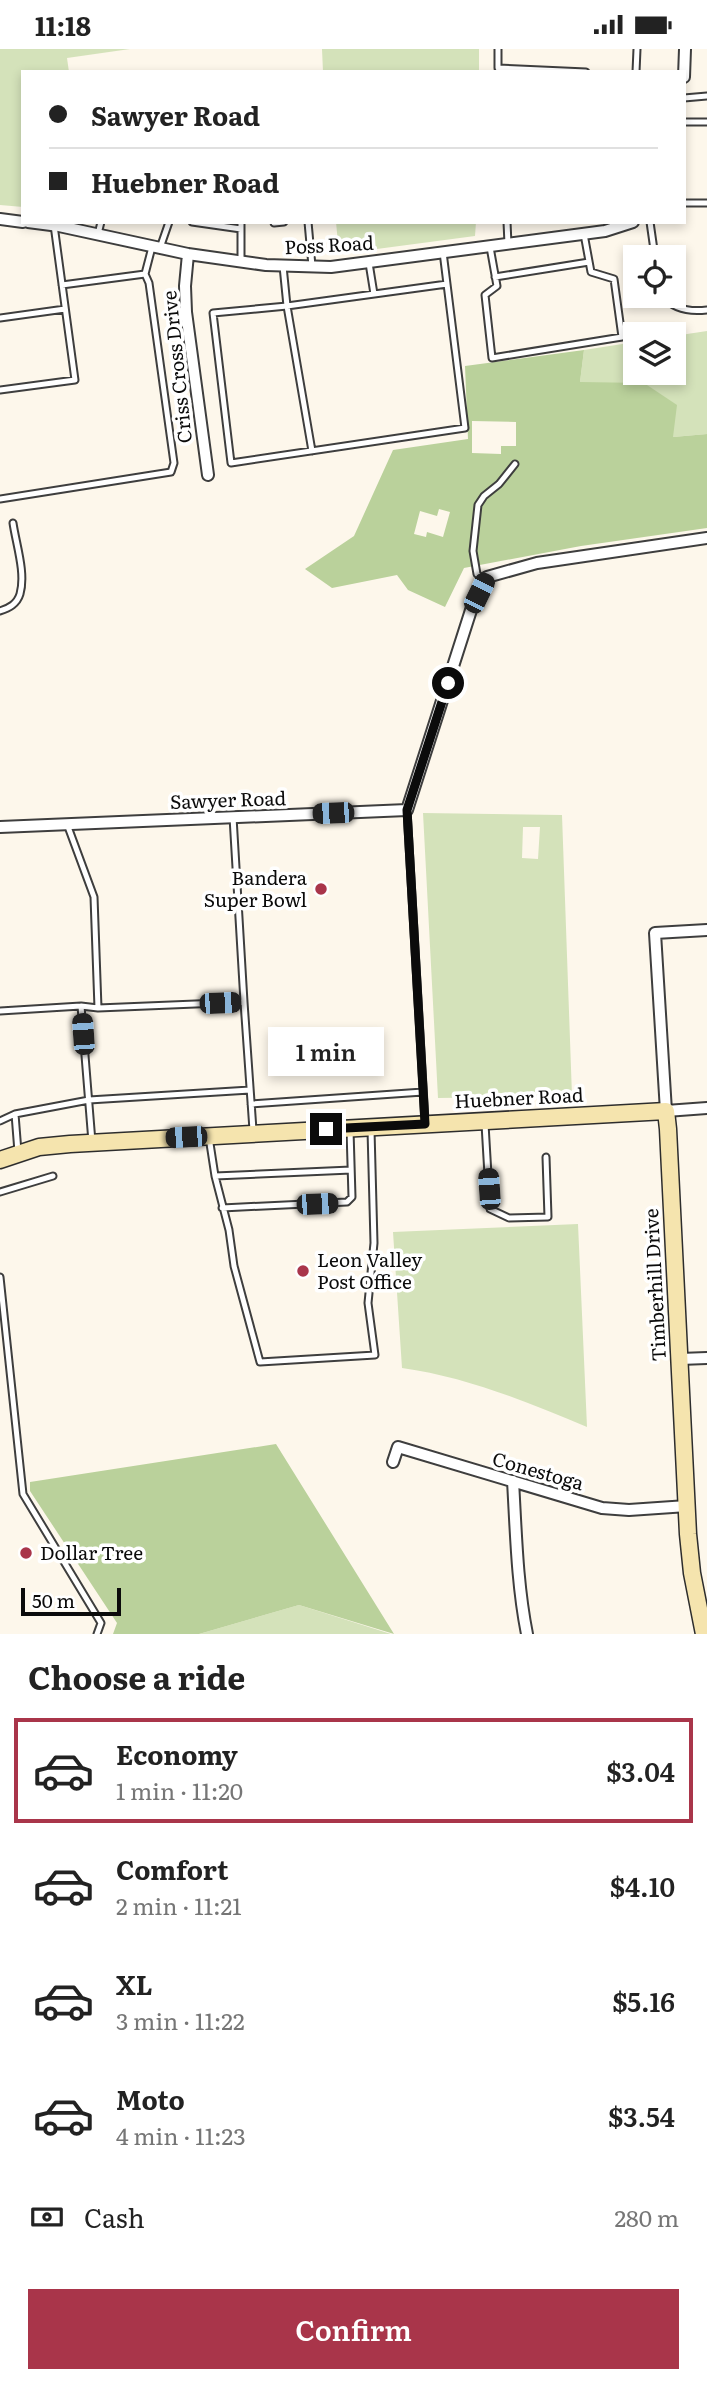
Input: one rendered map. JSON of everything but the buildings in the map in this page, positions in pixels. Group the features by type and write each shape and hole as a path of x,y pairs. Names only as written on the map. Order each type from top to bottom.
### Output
{"street":[{"path":"684,70 685,49"},
{"path":"0,219 21,222"},
{"name":"Poss Road","path":"46,224 156,248 241,262 331,267 584,234 628,224"},
{"name":"Criss Cross Drive","path":"188,254 185,286 187,325 208,475"},
{"path":"407,810 472,607 487,576 537,563 707,538"},
{"name":"Sawyer Road","path":"0,827 407,810"},
{"name":"Timberhill Drive","path":"704,1634 692,1573 687,1506 655,933 707,930"},
{"name":"Huebner Road","path":"0,1160 38,1147 92,1143 707,1108"},
{"path":"680,1359 707,1358"},
{"name":"Conestoga","path":"393,1462 398,1447 602,1508 629,1510 687,1506"},
{"path":"513,1481 519,1576 527,1634"}],"lane":[{"path":"498,49 498,68 542,70"},
{"path":"636,70 637,49"},
{"path":"686,98 707,96"},
{"path":"686,122 707,122"},
{"path":"686,203 707,203"},
{"path":"98,234 100,224"},
{"path":"0,499 166,474 173,468 149,283 145,274 168,224"},
{"path":"216,224 241,226 241,262"},
{"path":"308,224 312,266"},
{"path":"507,224 508,244"},
{"path":"650,224 653,245"},
{"path":"0,390 75,380 54,225"},
{"path":"490,246 497,286 485,295 492,358 622,337 614,279 591,272 584,234"},
{"path":"443,252 447,284 465,428 231,463 214,313 447,284"},
{"path":"369,262 374,295"},
{"path":"495,277 589,262"},
{"path":"283,266 287,306 312,451"},
{"path":"62,285 145,274"},
{"path":"679,308 707,310"},
{"path":"0,318 65,309"},
{"path":"485,580 477,574 472,551 478,505 515,464"},
{"path":"0,611 12,606 20,596 22,575 13,523"},
{"path":"407,810 425,1124"},
{"path":"233,817 254,1133"},
{"path":"67,824 94,897 98,1008"},
{"path":"0,1011 244,1002"},
{"path":"81,1006 92,1143"},
{"path":"0,1121 15,1114 89,1100 250,1090"},
{"path":"251,1104 423,1092"},
{"path":"15,1114 18,1154"},
{"path":"484,1121 490,1209 509,1218 548,1217 546,1157"},
{"path":"209,1136 234,1266 260,1362 375,1355 368,1303 374,1243 370,1127"},
{"path":"222,1208 348,1202 352,1197 349,1128"},
{"path":"215,1176 351,1170"},
{"path":"0,1192 53,1176"},
{"path":"0,1277 23,1494 101,1623 97,1634"}],"green space":[{"path":"0,49 130,49 67,58 69,70 21,70 21,207 0,205"},
{"path":"322,49 479,49 479,70 323,70"},
{"path":"336,224 476,224 475,236 339,254"},
{"path":"707,331 707,434 673,437 580,382 584,350 623,344 623,385 686,385 686,334"},
{"path":"584,350 580,382 647,385 677,405 673,437 707,434 707,528 581,546 464,568 445,607 408,590 397,575 332,588 305,569 354,536 393,450 468,439 465,366","holes":["472,421 516,422 516,446 501,446 501,454 472,453","439,509 450,512 443,537 427,532 426,537 414,534 420,511 437,516"]},
{"path":"423,813 562,815 572,1096 438,1098","holes":["523,827 540,827 538,859 522,858"]},
{"path":"578,1224 587,1427 473,1384 402,1368 393,1232"},
{"path":"276,1444 394,1634 299,1605 199,1634 113,1634 117,1623 30,1491 30,1482"},
{"path":"299,1605 391,1634 199,1634"}],"place":[{"name":"Bandera Super Bowl","path":"321,889"},
{"name":"Leon Valley Post Office","path":"303,1271"},
{"name":"Dollar Tree","path":"26,1553"}],"route":[{"path":"326,1129 425,1124 407,810 448,683"}]}
